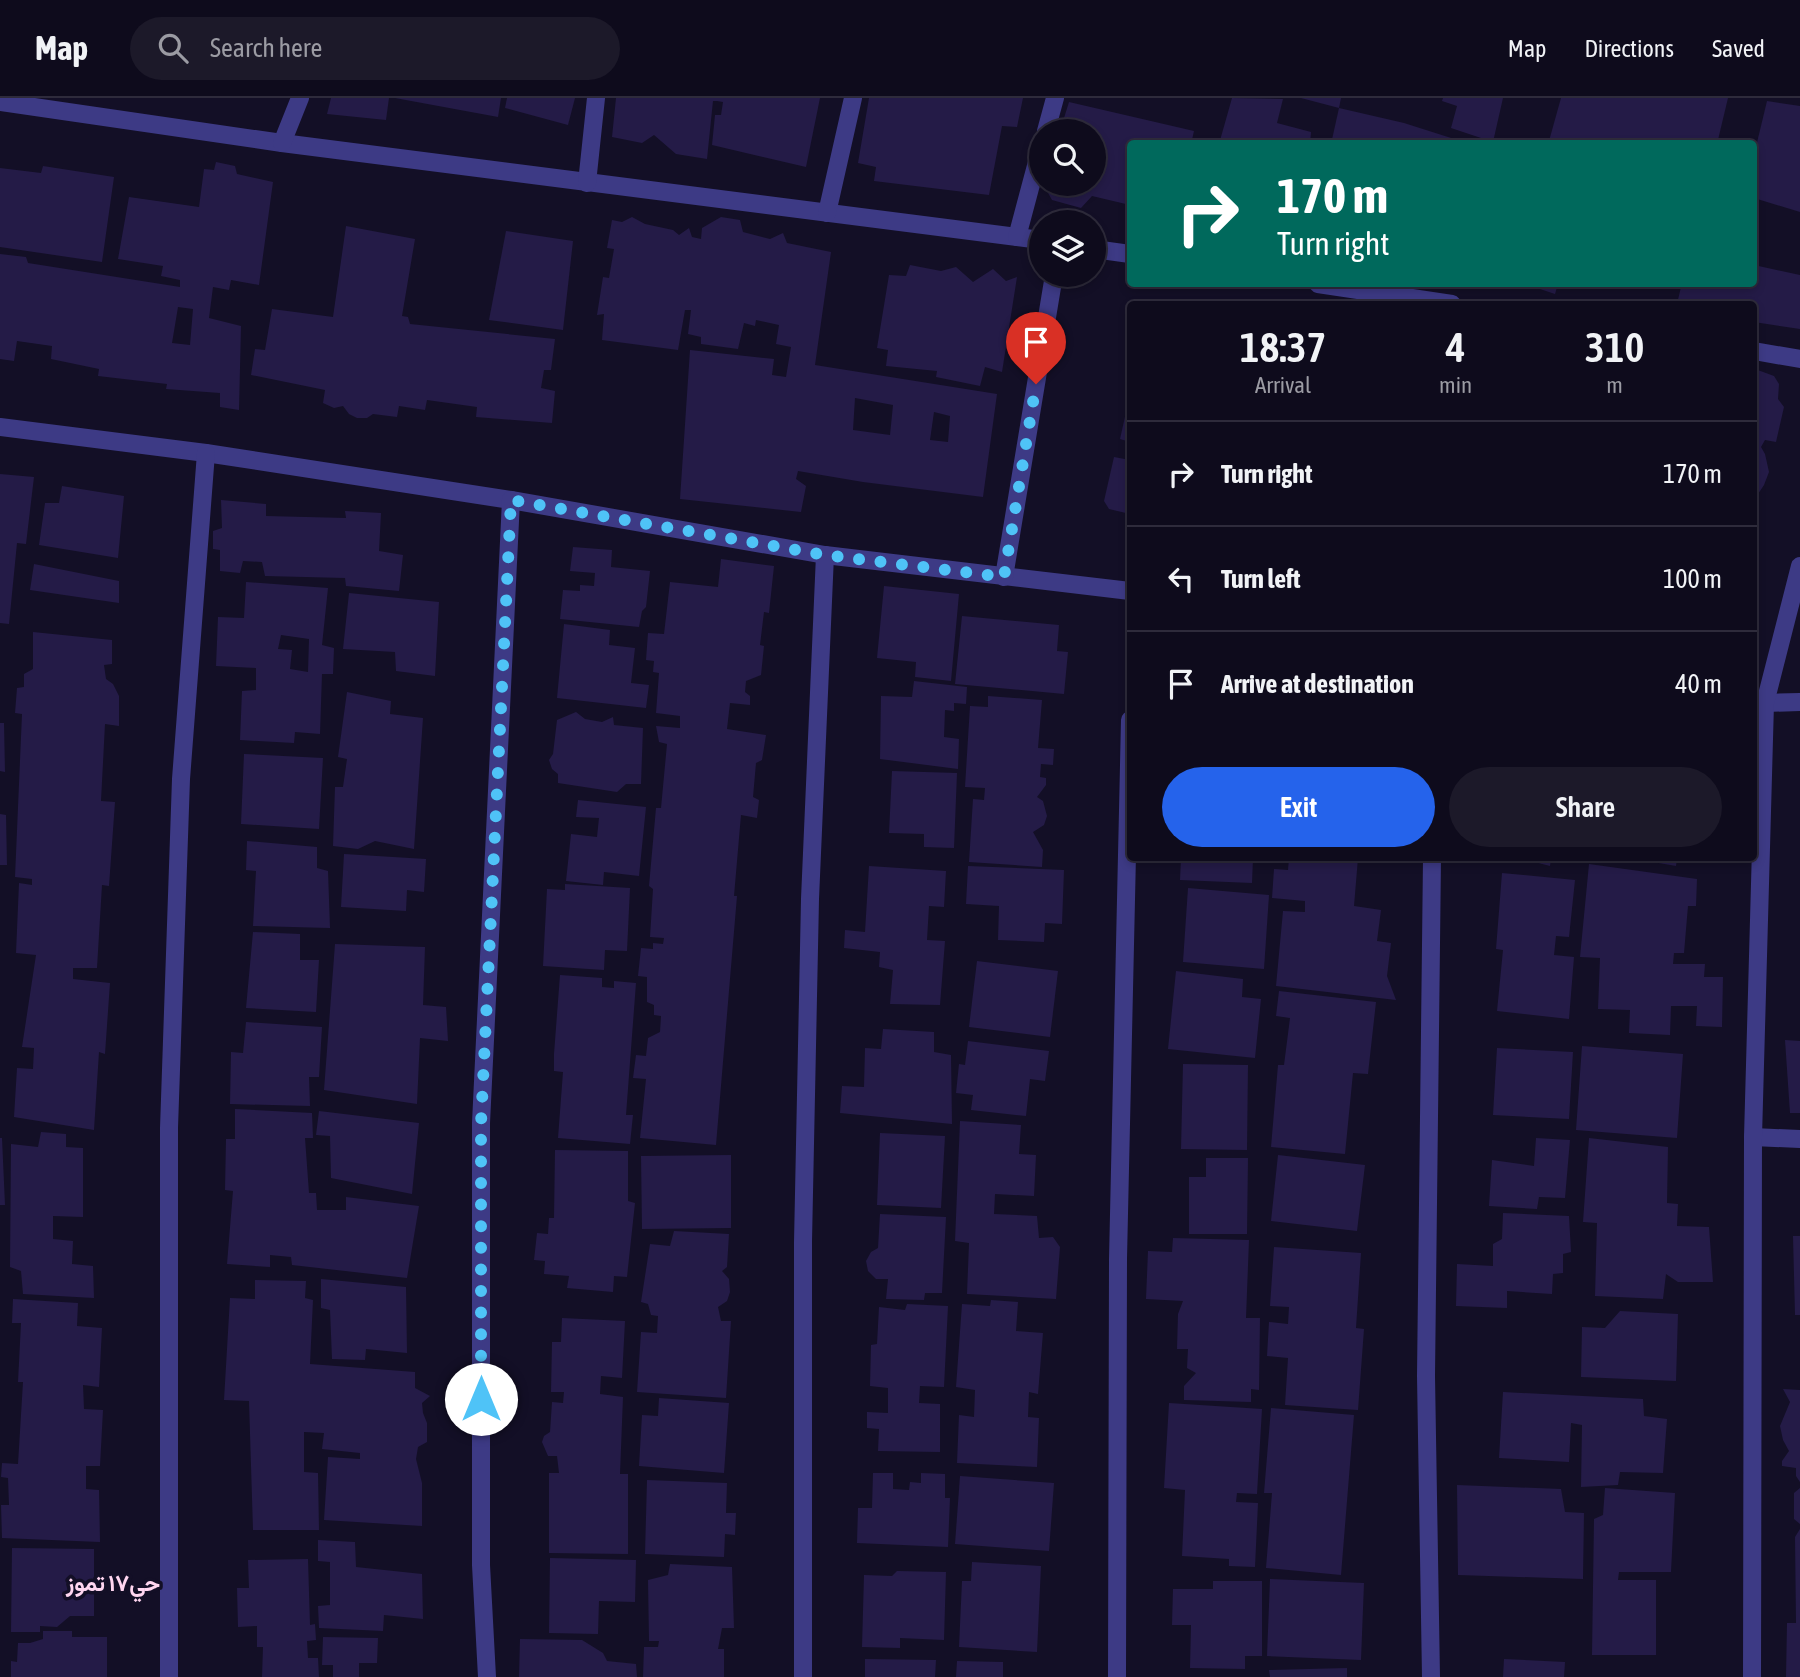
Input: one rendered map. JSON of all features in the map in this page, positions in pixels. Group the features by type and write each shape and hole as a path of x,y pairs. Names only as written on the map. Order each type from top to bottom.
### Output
{"street":[{"path":"282,143 300,98"},
{"path":"587,183 596,98"},
{"path":"827,213 853,98"},
{"path":"1049,119 1055,98"},
{"path":"0,102 282,143 1029,238"},
{"path":"1017,237 1029,192"},
{"path":"1106,250 1127,254"},
{"path":"1004,577 1052,287"},
{"path":"1338,287 1432,301"},
{"path":"1757,352 1800,359"},
{"path":"0,427 206,453 511,500 825,555 1127,591"},
{"path":"169,1677 169,1128 181,779 206,453"},
{"path":"487,1677 481,1565 481,1123 511,500"},
{"path":"803,1677 803,1242 810,899 825,555"},
{"path":"1757,847 1759,701 1800,566"},
{"path":"1759,701 1800,702"},
{"path":"1118,1677 1118,1259 1127,855"},
{"path":"1431,1677 1426,1376 1432,861"},
{"path":"1752,1677 1753,1138 1757,861"},
{"path":"1753,1138 1800,1139"}],"building":[{"path":"331,98 389,98 386,120 327,114"},
{"path":"395,98 501,98 498,117"},
{"path":"507,98 575,98 568,125 505,108"},
{"path":"616,98 820,98 806,167 712,145 715,115 721,115 723,102 717,101 713,101 707,159 676,154 654,135 642,143 612,137"},
{"path":"869,98 1023,98 1017,127 1002,126 989,195 874,181 876,167 858,163"},
{"path":"1232,98 1283,99 1277,123 1311,132 1310,140 1220,140"},
{"path":"1301,98 1341,98 1339,108"},
{"path":"1443,98 1503,98 1493,140 1451,128 1457,106 1442,101"},
{"path":"1561,98 1728,98 1718,140 1549,140"},
{"path":"1767,101 1800,106 1800,212 1757,199 1757,143"},
{"path":"1069,102 1194,131 1192,140 1127,140 1127,204 1092,196 1106,196 1106,119 1064,119"},
{"path":"1339,108 1404,123 1457,140 1332,140"},
{"path":"216,162 235,166 237,174 273,182 259,285 231,280 229,290 213,287 209,318 241,326 239,410 220,407 220,393 166,389 167,384 98,376 99,369 51,359 52,346 17,341 14,361 0,359 0,254 26,257 28,263 180,287 180,280 161,276 163,266 118,259 129,197 199,207 204,169 214,170","holes":["178,307 193,309 190,345 172,343"]},
{"path":"43,166 114,177 102,262 0,247 0,168 41,173"},
{"path":"1050,196 1092,196 1081,208 1052,200"},
{"path":"632,217 645,224 673,230 679,235 689,228 692,237 701,239 702,228 721,217 740,220 743,232 770,239 783,233 787,243 831,252 815,365 997,394 983,497 798,471 796,479 806,486 801,512 680,499 690,350 774,359 772,375 786,377 791,347 776,344 779,325 756,320 755,326 744,323 738,349 701,344 701,337 688,334 691,310 685,310 678,350 602,340 604,314 597,315 603,277 609,278 614,249 607,248 612,220 622,222","holes":["855,398 893,405 890,435 853,430","934,412 950,416 948,442 930,440"]},
{"path":"346,226 415,239 402,316 408,317 410,324 555,339 551,370 544,370 541,388 555,391 552,423 476,417 477,407 427,400 425,410 399,406 397,417 373,414 367,418 357,418 349,414 343,406 334,408 323,403 325,390 251,375 255,349 265,350 272,309 333,317"},
{"path":"506,231 573,241 563,330 489,320"},
{"path":"910,265 941,271 956,267 973,282 993,269 1006,281 1017,277 1002,372 985,367 980,386 936,377 937,371 886,366 888,350 877,348 889,275 906,276"},
{"path":"1757,266 1800,275 1800,329 1757,322 1757,301 1678,301 1681,287 1757,287"},
{"path":"1534,287 1557,287 1555,294"},
{"path":"1757,370 1774,376 1779,384 1778,399 1784,407 1776,442 1765,440 1761,447 1769,472 1757,496"},
{"path":"1127,408 1127,441 1120,439"},
{"path":"1114,457 1127,459 1127,513 1109,509 1104,501"},
{"path":"0,474 34,477 26,544 17,543 9,624 0,623"},
{"path":"62,486 124,496 118,558 39,545 45,503 59,503"},
{"path":"221,500 266,504 266,516 346,518 345,511 381,513 379,551 403,555 399,591 346,586 345,578 265,576 262,562 243,561 240,573 220,571 220,550 213,549 213,531 222,528"},
{"path":"573,547 612,550 611,567 650,571 646,607 642,611 639,627 560,619 563,590 580,591 580,585 594,586 595,573 570,571"},
{"path":"721,559 774,566 769,613 764,612 760,645 764,646 761,675 746,681 745,692 750,696 750,705 730,703 727,729 766,735 762,760 756,763 753,797 759,800 757,818 741,815 734,896 737,896 716,1145 640,1138 646,1079 633,1078 636,1055 646,1056 648,1038 660,1032 661,1016 654,1015 654,1005 647,1002 647,977 638,976 641,948 653,949 653,943 663,944 664,938 650,937 653,889 649,886 656,808 661,808 667,744 659,742 656,726 680,728 680,716 656,713 659,673 653,672 654,661 646,660 648,633 664,634 670,582 718,587"},
{"path":"34,564 119,581 119,603 30,590"},
{"path":"246,582 328,588 322,645 334,648 333,674 322,674 320,734 295,732 294,743 240,740 242,691 256,690 256,668 216,666 218,617 244,618","holes":["281,635 309,639 308,672 290,669 292,650 278,649"]},
{"path":"884,586 959,594 951,681 915,677 916,662 877,658"},
{"path":"349,593 439,602 435,676 396,671 395,652 343,649"},
{"path":"962,616 1059,625 1057,651 1068,652 1064,694 955,684"},
{"path":"564,624 610,630 609,645 635,648 631,683 649,685 646,708 557,698"},
{"path":"33,632 112,640 112,664 104,665 106,679 113,684 119,696 119,726 105,724 101,801 115,802 109,886 102,885 97,968 73,968 73,979 110,983 105,1054 99,1052 94,1130 14,1117 17,1068 33,1069 34,1048 22,1047 36,955 16,953 19,883 32,885 32,879 15,877 22,714 15,713 17,688 24,687 24,674 33,669"},
{"path":"914,681 967,687 966,704 954,703 954,711 945,710 944,737 959,739 958,769 880,759 881,696 912,697"},
{"path":"347,692 391,701 390,714 423,718 414,849 375,841 358,849 333,846 335,787 343,787 347,759 338,757"},
{"path":"988,696 1042,700 1038,748 1054,749 1053,765 1041,764 1040,777 1046,778 1046,785 1037,797 1043,801 1047,816 1044,825 1033,832 1043,850 1042,867 969,862 973,799 984,800 985,788 965,787 970,706 988,707"},
{"path":"576,712 585,719 602,722 613,717 614,725 643,728 641,784 626,784 617,792 558,783 558,774 552,769 549,760 553,754 557,720"},
{"path":"0,723 4,723 5,772 0,771"},
{"path":"244,754 323,758 319,829 241,824"},
{"path":"892,771 957,773 954,848 924,847 924,834 889,833"},
{"path":"578,800 646,807 639,876 604,872 603,885 566,881 571,834 597,837 599,818 576,817"},
{"path":"0,814 6,815 7,865 0,865"},
{"path":"247,841 317,847 317,868 328,871 330,928 253,926 256,871 246,870"},
{"path":"344,854 426,859 424,892 407,890 406,911 341,907"},
{"path":"1181,861 1253,861 1252,883 1180,880"},
{"path":"1289,861 1358,861 1354,906 1381,910 1377,941 1391,943 1387,976 1396,1000 1276,986 1283,911 1305,912 1305,901 1272,898 1274,869 1288,870"},
{"path":"1531,861 1551,861 1550,866"},
{"path":"1647,861 1677,861 1676,866"},
{"path":"1589,864 1697,879 1696,906 1688,906 1684,953 1674,953 1673,964 1705,964 1704,977 1723,977 1722,1027 1696,1026 1697,1006 1671,1006 1670,1035 1629,1033 1630,1010 1598,1009 1600,958 1580,957"},
{"path":"869,866 946,871 944,907 929,906 927,940 945,941 940,1005 890,1004 893,970 879,967 880,952 844,948 845,930 865,932"},
{"path":"968,866 1064,870 1062,924 1045,923 1044,942 998,940 999,906 966,904"},
{"path":"1502,873 1575,880 1569,937 1556,936 1554,955 1574,957 1569,1019 1497,1011 1503,950 1496,949"},
{"path":"565,884 630,888 627,951 605,950 604,970 543,966 547,889 565,890"},
{"path":"1188,888 1269,895 1264,969 1183,962"},
{"path":"253,932 300,934 300,960 319,960 316,1012 246,1008"},
{"path":"335,944 425,947 423,1005 446,1007 448,1041 420,1038 417,1104 324,1090"},
{"path":"977,961 1058,971 1050,1037 969,1027"},
{"path":"1176,971 1243,979 1242,997 1261,999 1255,1058 1168,1049"},
{"path":"560,975 602,978 602,987 614,988 614,981 636,983 626,1115 633,1115 630,1144 558,1138 563,1072 554,1071 554,1054"},
{"path":"1279,991 1376,1002 1368,1074 1353,1073 1345,1154 1271,1147 1278,1065 1284,1065 1290,1018 1276,1016"},
{"path":"246,1022 322,1027 319,1077 309,1077 310,1106 230,1104 231,1052 243,1053"},
{"path":"883,1029 934,1032 934,1052 951,1055 952,1124 840,1113 842,1086 864,1087 865,1048 881,1049"},
{"path":"1785,1040 1800,1041 1800,1113 1790,1113"},
{"path":"968,1041 1049,1051 1045,1081 1030,1079 1026,1116 971,1110 973,1095 956,1093 959,1064 965,1065"},
{"path":"1582,1046 1683,1054 1677,1138 1576,1130"},
{"path":"1497,1048 1573,1052 1569,1119 1493,1115"},
{"path":"1183,1064 1248,1065 1247,1150 1181,1149"},
{"path":"235,1109 312,1113 313,1138 305,1138 309,1193 316,1193 317,1210 346,1210 346,1197 419,1206 407,1278 292,1265 291,1257 270,1255 270,1267 227,1264 233,1191 225,1190 226,1139 235,1139"},
{"path":"319,1111 419,1123 412,1194 331,1178 330,1136 316,1135"},
{"path":"960,1121 1021,1125 1019,1154 1036,1155 1034,1196 995,1194 994,1214 1037,1216 1039,1238 1053,1237 1060,1247 1056,1299 967,1294 969,1243 955,1241"},
{"path":"41,1132 66,1134 66,1147 83,1148 83,1217 53,1216 53,1239 73,1241 72,1264 93,1266 94,1298 23,1294 21,1271 10,1267 11,1144 38,1147"},
{"path":"880,1133 945,1136 941,1208 877,1205"},
{"path":"2,1138 5,1205 0,1205"},
{"path":"1536,1138 1570,1140 1565,1198 1539,1197 1537,1209 1489,1206 1492,1160 1534,1166"},
{"path":"1589,1138 1668,1147 1667,1203 1678,1204 1677,1226 1709,1227 1713,1282 1678,1282 1666,1274 1663,1299 1595,1296 1597,1223 1583,1222"},
{"path":"555,1150 628,1151 628,1201 635,1203 627,1277 614,1276 613,1292 567,1288 569,1276 544,1274 545,1261 534,1260 537,1233 548,1234 549,1218 554,1218"},
{"path":"731,1155 731,1228 642,1229 641,1156"},
{"path":"1278,1155 1365,1165 1357,1231 1271,1221"},
{"path":"1206,1158 1248,1158 1247,1234 1189,1234 1189,1177 1206,1177"},
{"path":"1503,1213 1569,1216 1571,1252 1563,1254 1563,1273 1553,1274 1552,1294 1507,1291 1507,1308 1456,1306 1457,1264 1493,1266 1493,1244 1502,1239"},
{"path":"880,1214 946,1217 942,1293 925,1293 924,1300 886,1299 888,1279 876,1279 868,1271 866,1261 871,1252 878,1248"},
{"path":"674,1231 729,1234 727,1267 722,1271 729,1279 730,1292 727,1301 718,1307 721,1321 731,1321 726,1398 637,1392 641,1332 657,1333 658,1316 651,1315 648,1304 641,1302 650,1244 670,1246"},
{"path":"1793,1236 1800,1236 1800,1315 1795,1315"},
{"path":"1173,1238 1249,1240 1246,1318 1260,1318 1259,1390 1251,1389 1251,1402 1184,1400 1184,1386 1196,1373 1187,1368 1188,1349 1177,1349 1178,1314 1183,1301 1146,1299 1148,1251 1172,1252"},
{"path":"1274,1247 1361,1253 1356,1328 1364,1329 1358,1410 1285,1405 1288,1358 1267,1356 1269,1322 1288,1324 1289,1307 1270,1306"},
{"path":"321,1279 406,1287 407,1353 366,1349 365,1360 332,1359 330,1310 321,1308"},
{"path":"255,1280 306,1281 305,1298 313,1300 310,1364 415,1372 415,1388 430,1396 422,1403 427,1423 427,1442 418,1447 416,1459 422,1483 422,1526 324,1520 328,1457 360,1459 360,1453 322,1449 324,1433 304,1432 304,1472 318,1473 319,1530 253,1530 249,1401 224,1400 230,1298 255,1299"},
{"path":"13,1299 78,1303 77,1326 102,1328 99,1387 83,1385 84,1409 103,1410 100,1466 86,1466 86,1489 99,1490 100,1542 2,1538 1,1505 9,1505 8,1478 1,1477 2,1463 18,1464 23,1382 18,1382 21,1323 12,1323"},
{"path":"991,1300 1018,1302 1016,1331 1043,1333 1038,1394 1029,1392 1028,1417 1039,1418 1037,1467 957,1463 959,1415 974,1417 975,1390 956,1387 962,1304 990,1306"},
{"path":"907,1304 948,1306 944,1387 920,1386 919,1403 940,1404 940,1452 878,1451 879,1429 867,1428 867,1412 888,1413 888,1388 870,1386 871,1345 877,1344 879,1307 905,1310"},
{"path":"1620,1311 1678,1314 1676,1381 1581,1377 1582,1327 1605,1328"},
{"path":"562,1318 625,1321 622,1378 601,1376 600,1394 623,1397 620,1474 628,1474 628,1554 549,1553 549,1473 559,1473 557,1456 548,1456 542,1442 544,1436 550,1432 552,1402 563,1403 564,1392 551,1392 552,1342 561,1342"},
{"path":"1783,1389 1800,1390 1800,1482 1796,1476 1796,1468 1782,1466 1782,1461 1789,1451 1780,1426 1790,1402"},
{"path":"1503,1392 1643,1399 1644,1416 1667,1419 1663,1473 1620,1472 1618,1485 1581,1487 1582,1425 1571,1423 1569,1462 1499,1458"},
{"path":"659,1398 729,1403 724,1473 639,1466 642,1415 658,1416"},
{"path":"1169,1403 1262,1409 1257,1494 1237,1493 1236,1502 1258,1503 1255,1567 1229,1566 1229,1559 1182,1556 1185,1490 1164,1488"},
{"path":"1271,1408 1354,1415 1341,1575 1266,1568 1272,1493 1264,1493"},
{"path":"873,1473 893,1473 893,1489 909,1490 910,1482 921,1483 921,1473 945,1474 945,1498 950,1498 948,1547 857,1543 858,1508 872,1508"},
{"path":"960,1476 1054,1483 1049,1551 955,1544"},
{"path":"647,1480 727,1483 726,1513 736,1513 735,1535 725,1534 724,1557 645,1554"},
{"path":"1457,1485 1561,1489 1565,1512 1584,1513 1583,1579 1458,1575"},
{"path":"1605,1488 1675,1493 1671,1572 1619,1572 1618,1580 1656,1580 1656,1655 1592,1655 1594,1519 1603,1515"},
{"path":"1800,1488 1800,1524 1794,1519 1794,1493"},
{"path":"1800,1529 1800,1677 1786,1677 1787,1623 1796,1623 1795,1537"},
{"path":"318,1540 355,1542 356,1567 422,1574 423,1619 384,1615 383,1631 319,1628 318,1606 330,1605 330,1562 318,1561"},
{"path":"12,1548 94,1549 94,1616 70,1616 57,1627 40,1626 40,1632 11,1632"},
{"path":"550,1558 636,1560 635,1602 599,1601 598,1634 549,1633"},
{"path":"308,1559 310,1625 315,1624 316,1640 307,1641 308,1658 318,1658 319,1677 262,1677 263,1647 257,1647 257,1626 238,1627 237,1588 249,1588 248,1560"},
{"path":"972,1562 1041,1566 1037,1652 959,1647 962,1581 971,1581"},
{"path":"670,1564 732,1567 734,1628 722,1628 718,1649 724,1649 724,1677 643,1677 644,1647 658,1647 659,1641 649,1641 648,1580 668,1575"},
{"path":"897,1571 946,1572 944,1640 900,1638 900,1648 862,1647 864,1575 892,1576"},
{"path":"1270,1579 1364,1583 1361,1660 1267,1656"},
{"path":"1213,1581 1262,1581 1262,1656 1245,1656 1245,1669 1190,1668 1191,1625 1172,1625 1173,1589 1213,1589"},
{"path":"43,1631 72,1631 72,1637 107,1637 107,1677 11,1677 11,1661 17,1662 18,1643 43,1639"},
{"path":"323,1637 378,1638 377,1663 359,1663 359,1677 333,1677 333,1665 322,1665"},
{"path":"520,1639 582,1640 603,1653 607,1661 636,1664 637,1677 519,1677"},
{"path":"865,1659 936,1660 935,1677 865,1677"},
{"path":"1504,1659 1565,1662 1564,1677 1503,1677"},
{"path":"957,1661 1003,1662 1003,1677 956,1677"},
{"path":"1347,1668 1347,1677 1270,1677 1269,1670"}],"district":[{"name":"حي۱۷ تموز","path":"113,1583"}],"route":[{"path":"481,1399 481,1123 511,500 825,555 1004,577 1036,384"}]}
